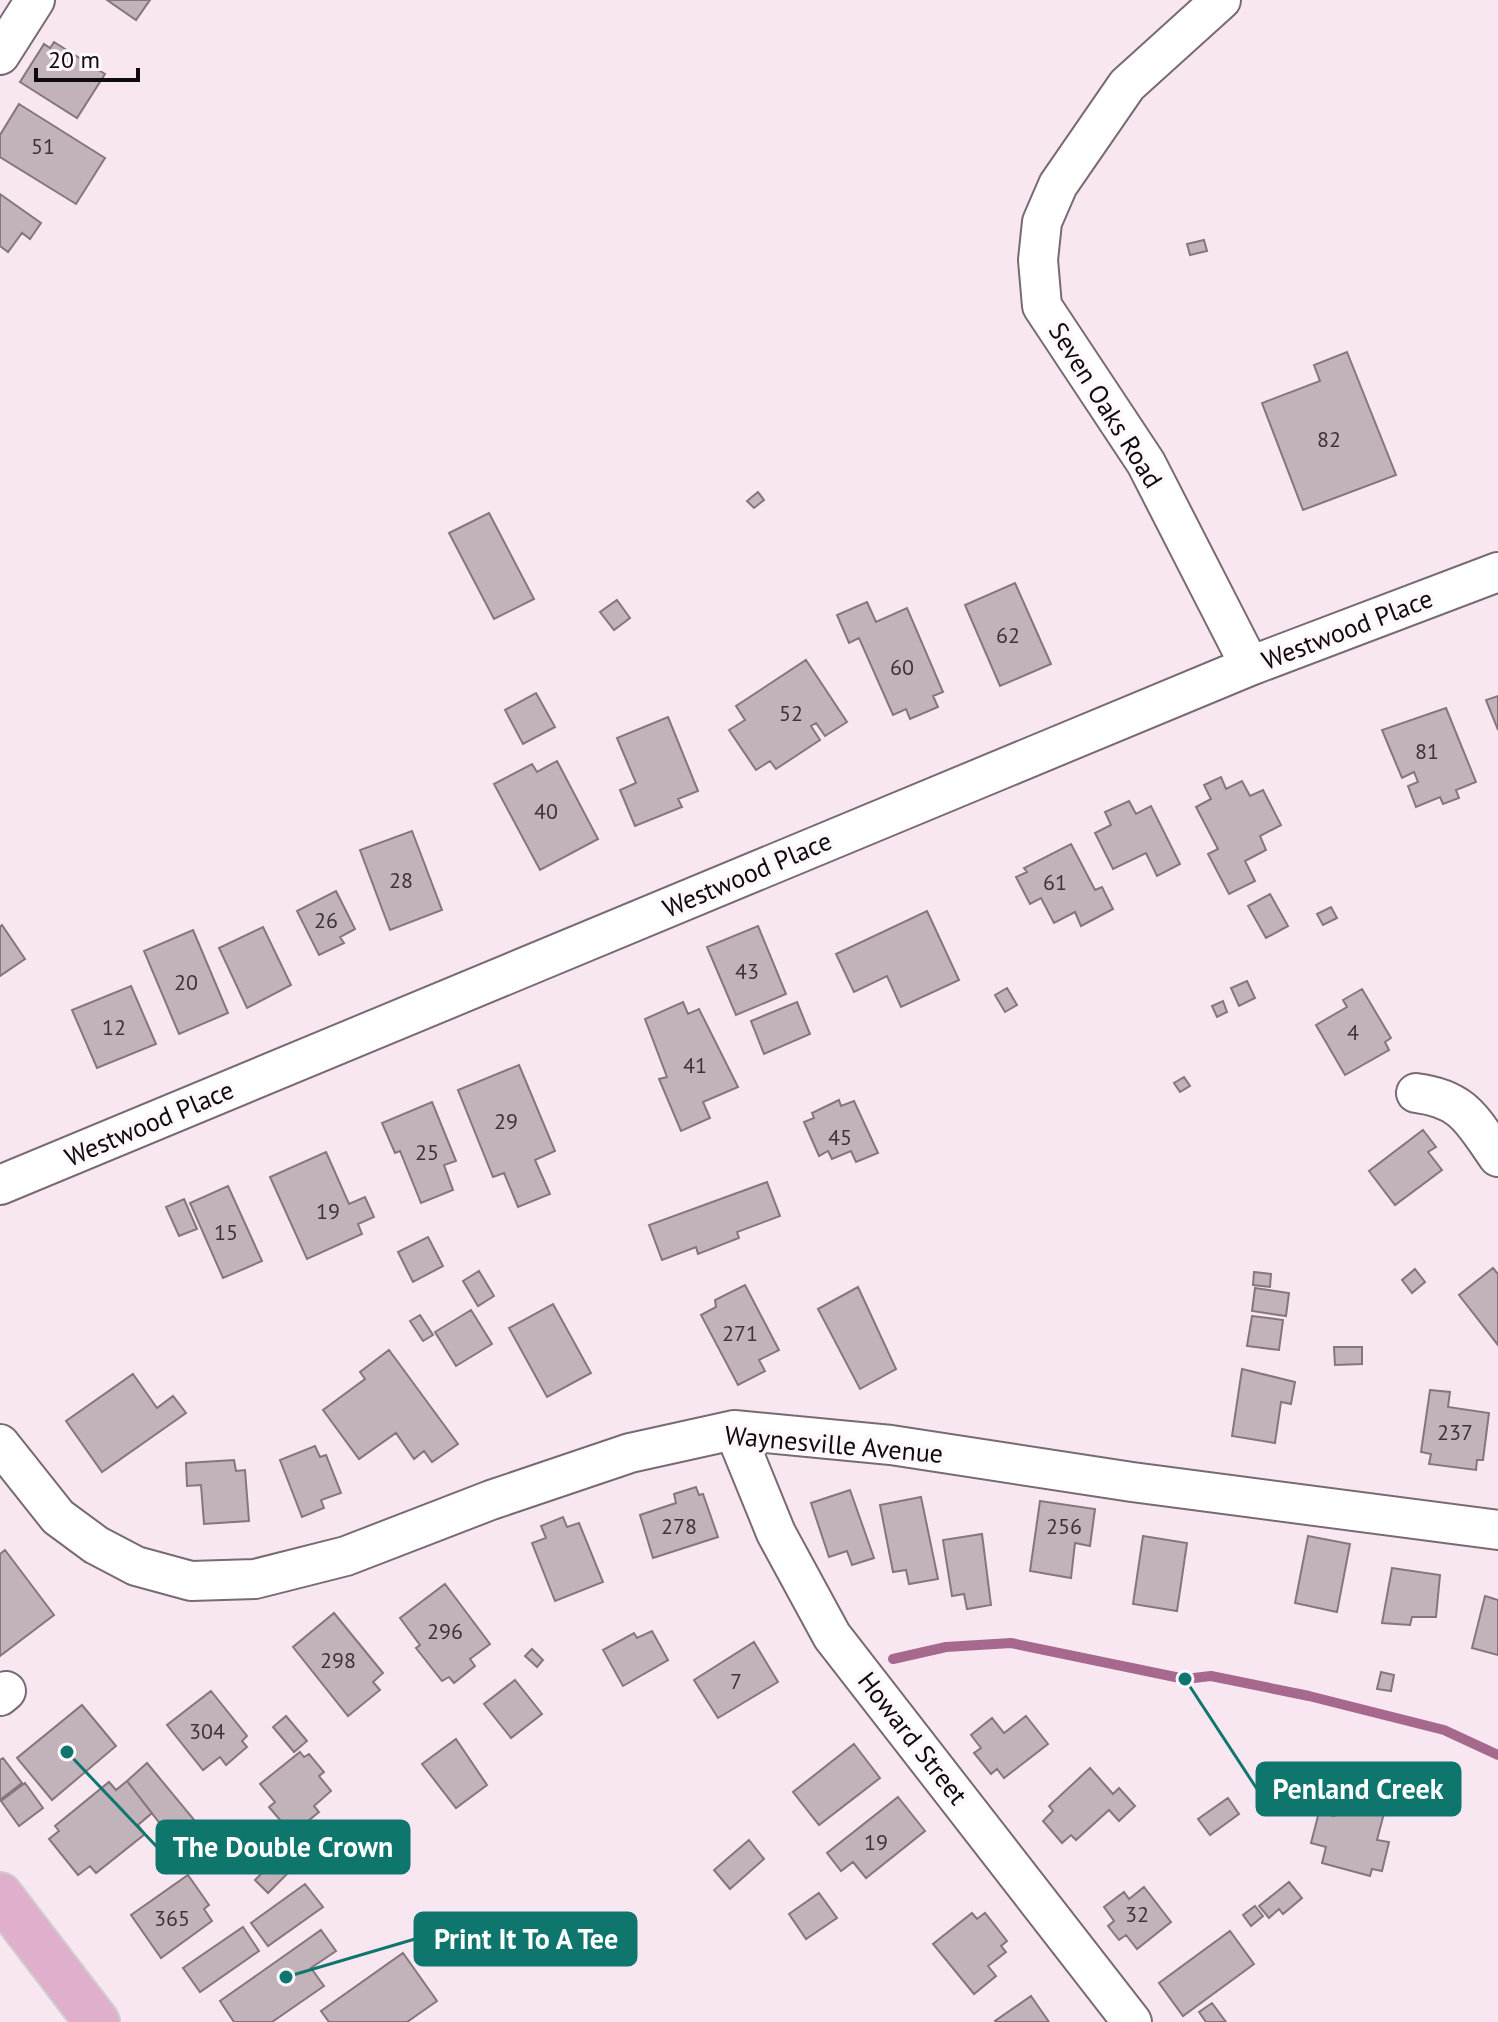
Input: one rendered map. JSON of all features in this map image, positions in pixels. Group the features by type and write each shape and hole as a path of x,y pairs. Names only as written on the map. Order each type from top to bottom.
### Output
{"main road":[{"path":"3,1907 97,2022"}],"street":[{"path":"0,55 35,0"},
{"name":"Seven Oaks Road","path":"1221,0 1127,85 1058,185 1042,222 1038,260 1042,306 1146,463 1250,666"},
{"name":"Westwood Place","path":"0,1185 1250,666 1498,572"},
{"path":"1416,1093 1445,1097 1471,1118 1498,1157"},
{"name":"Waynesville Avenue","path":"0,1444 58,1517 96,1545 136,1566 191,1581 255,1579 346,1556 491,1500 630,1453 734,1430 891,1445 1132,1482 1498,1530"},
{"name":"Howard Street","path":"734,1430 776,1533 832,1636 1132,2022"}],"building":[{"path":"107,0 150,0 136,20"},
{"path":"54,42 105,74 77,118 20,82 44,44 50,48"},
{"path":"19,104 105,158 76,204 0,157 0,135"},
{"path":"0,194 41,223 30,239 22,233 8,252 0,246"},
{"path":"1204,240 1207,251 1190,255 1187,244"},
{"path":"1347,352 1396,475 1303,510 1262,403 1320,381 1314,365"},
{"path":"758,492 764,500 754,508 747,501"},
{"path":"489,513 534,599 494,619 449,533"},
{"path":"1015,583 1051,664 1000,686 965,605"},
{"path":"617,600 630,618 614,630 600,612"},
{"path":"867,602 876,622 907,608 943,692 933,696 938,707 910,719 906,709 893,715 859,638 849,643 837,615"},
{"path":"806,660 847,722 825,736 816,723 811,726 820,740 776,769 770,761 756,770 729,730 745,720 736,706"},
{"path":"536,693 555,727 523,744 505,710"},
{"path":"1498,696 1498,730 1486,700"},
{"path":"1446,708 1476,782 1456,790 1459,798 1443,804 1440,797 1416,807 1408,786 1418,782 1414,772 1402,778 1382,730"},
{"path":"668,717 698,791 678,799 682,807 635,826 620,790 636,783 617,738"},
{"path":"557,761 598,839 540,870 494,784 532,764 537,772"},
{"path":"1221,777 1226,789 1242,781 1250,796 1263,790 1281,825 1260,836 1266,850 1245,861 1255,881 1229,894 1208,854 1218,849 1196,807 1211,799 1204,785"},
{"path":"1129,801 1136,814 1151,806 1180,864 1157,876 1146,853 1113,869 1095,833 1111,825 1105,812"},
{"path":"412,831 442,910 390,930 360,850"},
{"path":"1071,844 1095,890 1102,887 1113,909 1081,926 1075,912 1054,923 1041,898 1030,904 1016,877 1027,872 1024,868"},
{"path":"336,891 355,929 340,937 344,943 319,955 297,911"},
{"path":"1270,894 1288,926 1266,938 1248,906"},
{"path":"1331,907 1337,918 1323,925 1317,914"},
{"path":"927,911 959,980 901,1007 887,976 854,992 836,954"},
{"path":"2,925 25,959 0,976 0,927"},
{"path":"758,926 786,994 736,1015 707,947"},
{"path":"263,927 291,985 247,1008 219,948"},
{"path":"193,930 228,1013 179,1034 144,951"},
{"path":"1247,981 1255,998 1239,1006 1231,988"},
{"path":"131,986 156,1044 97,1068 72,1010"},
{"path":"1007,988 1017,1005 1005,1012 995,995"},
{"path":"1362,989 1391,1038 1385,1042 1389,1050 1345,1075 1316,1025 1347,1007 1343,1000"},
{"path":"1223,1001 1227,1012 1217,1017 1212,1006"},
{"path":"683,1002 688,1014 699,1009 738,1087 703,1102 710,1118 681,1131 659,1079 667,1077 645,1019"},
{"path":"797,1002 810,1034 764,1054 751,1021"},
{"path":"519,1065 555,1151 535,1160 550,1194 518,1207 504,1173 493,1177 458,1090"},
{"path":"1184,1077 1190,1086 1180,1092 1174,1083"},
{"path":"839,1100 841,1106 854,1101 878,1153 856,1162 851,1151 832,1159 828,1151 819,1156 804,1122 814,1118 812,1113"},
{"path":"432,1102 456,1161 444,1165 453,1190 421,1203 400,1151 395,1153 382,1123"},
{"path":"1423,1130 1436,1147 1428,1152 1442,1170 1395,1205 1369,1171"},
{"path":"326,1152 349,1204 365,1197 374,1217 358,1224 362,1234 307,1259 270,1177"},
{"path":"767,1182 780,1216 737,1232 739,1238 698,1254 696,1247 662,1260 649,1225"},
{"path":"228,1186 262,1261 223,1278 190,1203"},
{"path":"184,1199 197,1229 179,1236 166,1207"},
{"path":"428,1237 443,1266 413,1282 398,1252"},
{"path":"1493,1268 1498,1274 1498,1345 1459,1295"},
{"path":"1415,1269 1425,1282 1412,1293 1402,1280"},
{"path":"479,1271 494,1296 478,1306 463,1281"},
{"path":"1254,1272 1271,1274 1270,1287 1253,1285"},
{"path":"745,1285 779,1350 759,1360 765,1371 738,1385 701,1315 716,1307 715,1300"},
{"path":"858,1287 896,1369 860,1389 818,1309"},
{"path":"1255,1288 1289,1293 1286,1316 1252,1311"},
{"path":"553,1304 591,1373 547,1397 509,1328"},
{"path":"471,1310 492,1344 456,1366 435,1332"},
{"path":"420,1315 433,1335 423,1341 410,1321"},
{"path":"1252,1316 1283,1320 1279,1350 1247,1346"},
{"path":"1334,1347 1362,1347 1362,1364 1335,1365"},
{"path":"389,1350 458,1444 432,1462 424,1451 414,1459 396,1433 359,1459 323,1410 365,1379 360,1372"},
{"path":"1242,1369 1295,1382 1291,1404 1281,1402 1275,1443 1232,1436"},
{"path":"133,1374 157,1408 173,1396 186,1413 102,1472 66,1421"},
{"path":"1430,1390 1450,1392 1448,1407 1489,1413 1483,1460 1477,1460 1476,1470 1429,1464 1431,1454 1421,1452"},
{"path":"315,1446 320,1457 326,1455 341,1493 321,1500 324,1508 302,1517 280,1460"},
{"path":"234,1460 236,1471 245,1470 249,1521 204,1524 201,1485 187,1486 186,1463"},
{"path":"696,1487 699,1495 703,1494 718,1537 653,1558 640,1515 676,1503 674,1494"},
{"path":"850,1490 874,1558 852,1565 847,1551 829,1557 811,1503"},
{"path":"921,1497 938,1579 909,1584 906,1570 893,1572 880,1505"},
{"path":"1040,1501 1095,1509 1090,1546 1075,1543 1071,1578 1030,1571"},
{"path":"563,1517 567,1527 579,1523 603,1582 555,1601 532,1543 546,1538 541,1526"},
{"path":"982,1534 991,1605 967,1609 964,1594 952,1596 943,1540"},
{"path":"1143,1536 1187,1543 1177,1611 1133,1604"},
{"path":"1308,1536 1350,1544 1337,1612 1295,1603"},
{"path":"5,1550 54,1615 0,1656 0,1554"},
{"path":"1392,1568 1440,1575 1436,1617 1412,1617 1410,1625 1382,1623"},
{"path":"445,1584 490,1644 470,1659 475,1666 454,1683 449,1677 442,1681 416,1648 420,1645 400,1618"},
{"path":"1485,1596 1498,1600 1498,1655 1472,1648"},
{"path":"334,1613 383,1673 373,1682 380,1690 348,1716 293,1647"},
{"path":"652,1631 668,1660 623,1686 603,1650 634,1633 637,1638"},
{"path":"754,1642 778,1682 718,1718 694,1680"},
{"path":"532,1649 543,1660 537,1667 525,1656"},
{"path":"1381,1672 1394,1675 1391,1691 1377,1689"},
{"path":"515,1680 542,1714 511,1738 484,1704"},
{"path":"211,1691 247,1736 242,1741 247,1747 226,1765 220,1757 203,1770 167,1725"},
{"path":"82,1705 116,1746 52,1800 17,1758"},
{"path":"286,1716 307,1741 294,1752 273,1727"},
{"path":"1026,1716 1048,1744 1004,1778 997,1769 991,1774 974,1753 981,1748 971,1735 992,1718 1004,1733"},
{"path":"456,1739 487,1785 456,1808 422,1764"},
{"path":"854,1744 880,1778 819,1825 793,1792"},
{"path":"300,1752 304,1757 309,1754 324,1772 319,1776 331,1791 314,1806 319,1812 292,1834 269,1807 275,1802 260,1784"},
{"path":"3,1758 22,1783 0,1800 0,1760"},
{"path":"147,1763 205,1833 182,1852 127,1781"},
{"path":"1090,1768 1113,1794 1119,1788 1135,1806 1119,1821 1109,1810 1076,1840 1071,1835 1062,1843 1043,1821 1053,1811 1049,1806"},
{"path":"127,1781 152,1813 138,1825 145,1834 96,1873 90,1866 78,1875 49,1839 59,1831 55,1826 109,1782 116,1790"},
{"path":"1343,1781 1389,1794 1377,1840 1389,1842 1382,1871 1372,1869 1370,1876 1322,1863 1326,1847 1311,1843 1319,1812 1334,1816"},
{"path":"25,1783 43,1808 19,1826 1,1801"},
{"path":"898,1797 925,1831 866,1878 853,1862 841,1871 827,1853"},
{"path":"1228,1798 1239,1814 1210,1835 1198,1819"},
{"path":"749,1840 764,1859 730,1889 714,1870"},
{"path":"278,1857 291,1870 268,1893 255,1880"},
{"path":"188,1875 209,1905 204,1909 212,1921 161,1958 131,1915"},
{"path":"1289,1882 1302,1898 1283,1914 1279,1909 1269,1918 1259,1906"},
{"path":"305,1884 323,1907 268,1946 251,1923"},
{"path":"1144,1887 1171,1922 1137,1949 1126,1935 1119,1940 1108,1926 1114,1921 1104,1907 1124,1892 1129,1899"},
{"path":"819,1893 837,1918 806,1939 789,1914"},
{"path":"1255,1906 1263,1916 1251,1926 1243,1915"},
{"path":"972,1913 977,1919 985,1913 1007,1941 1001,1946 1006,1952 988,1966 996,1976 974,1994 933,1944"},
{"path":"243,1927 259,1951 200,1992 183,1968"},
{"path":"321,1930 336,1951 311,1968 324,1986 272,2022 234,2022 220,2001"},
{"path":"1230,1931 1254,1964 1183,2016 1159,1983"},
{"path":"403,1953 437,2001 407,2022 329,2022 321,2011"},
{"path":"1031,1996 1049,2022 995,2021"},
{"path":"1212,2003 1226,2022 1206,2022 1199,2012"}],"waterway":[{"path":"893,1659 946,1647 1011,1643 1185,1679 1211,1676 1309,1696 1444,1730 1498,1755"}],"place":[{"name":"Penland Creek","path":"1185,1679"},
{"name":"The Double Crown","path":"67,1752"},
{"name":"Print It To A Tee","path":"286,1977"}]}
